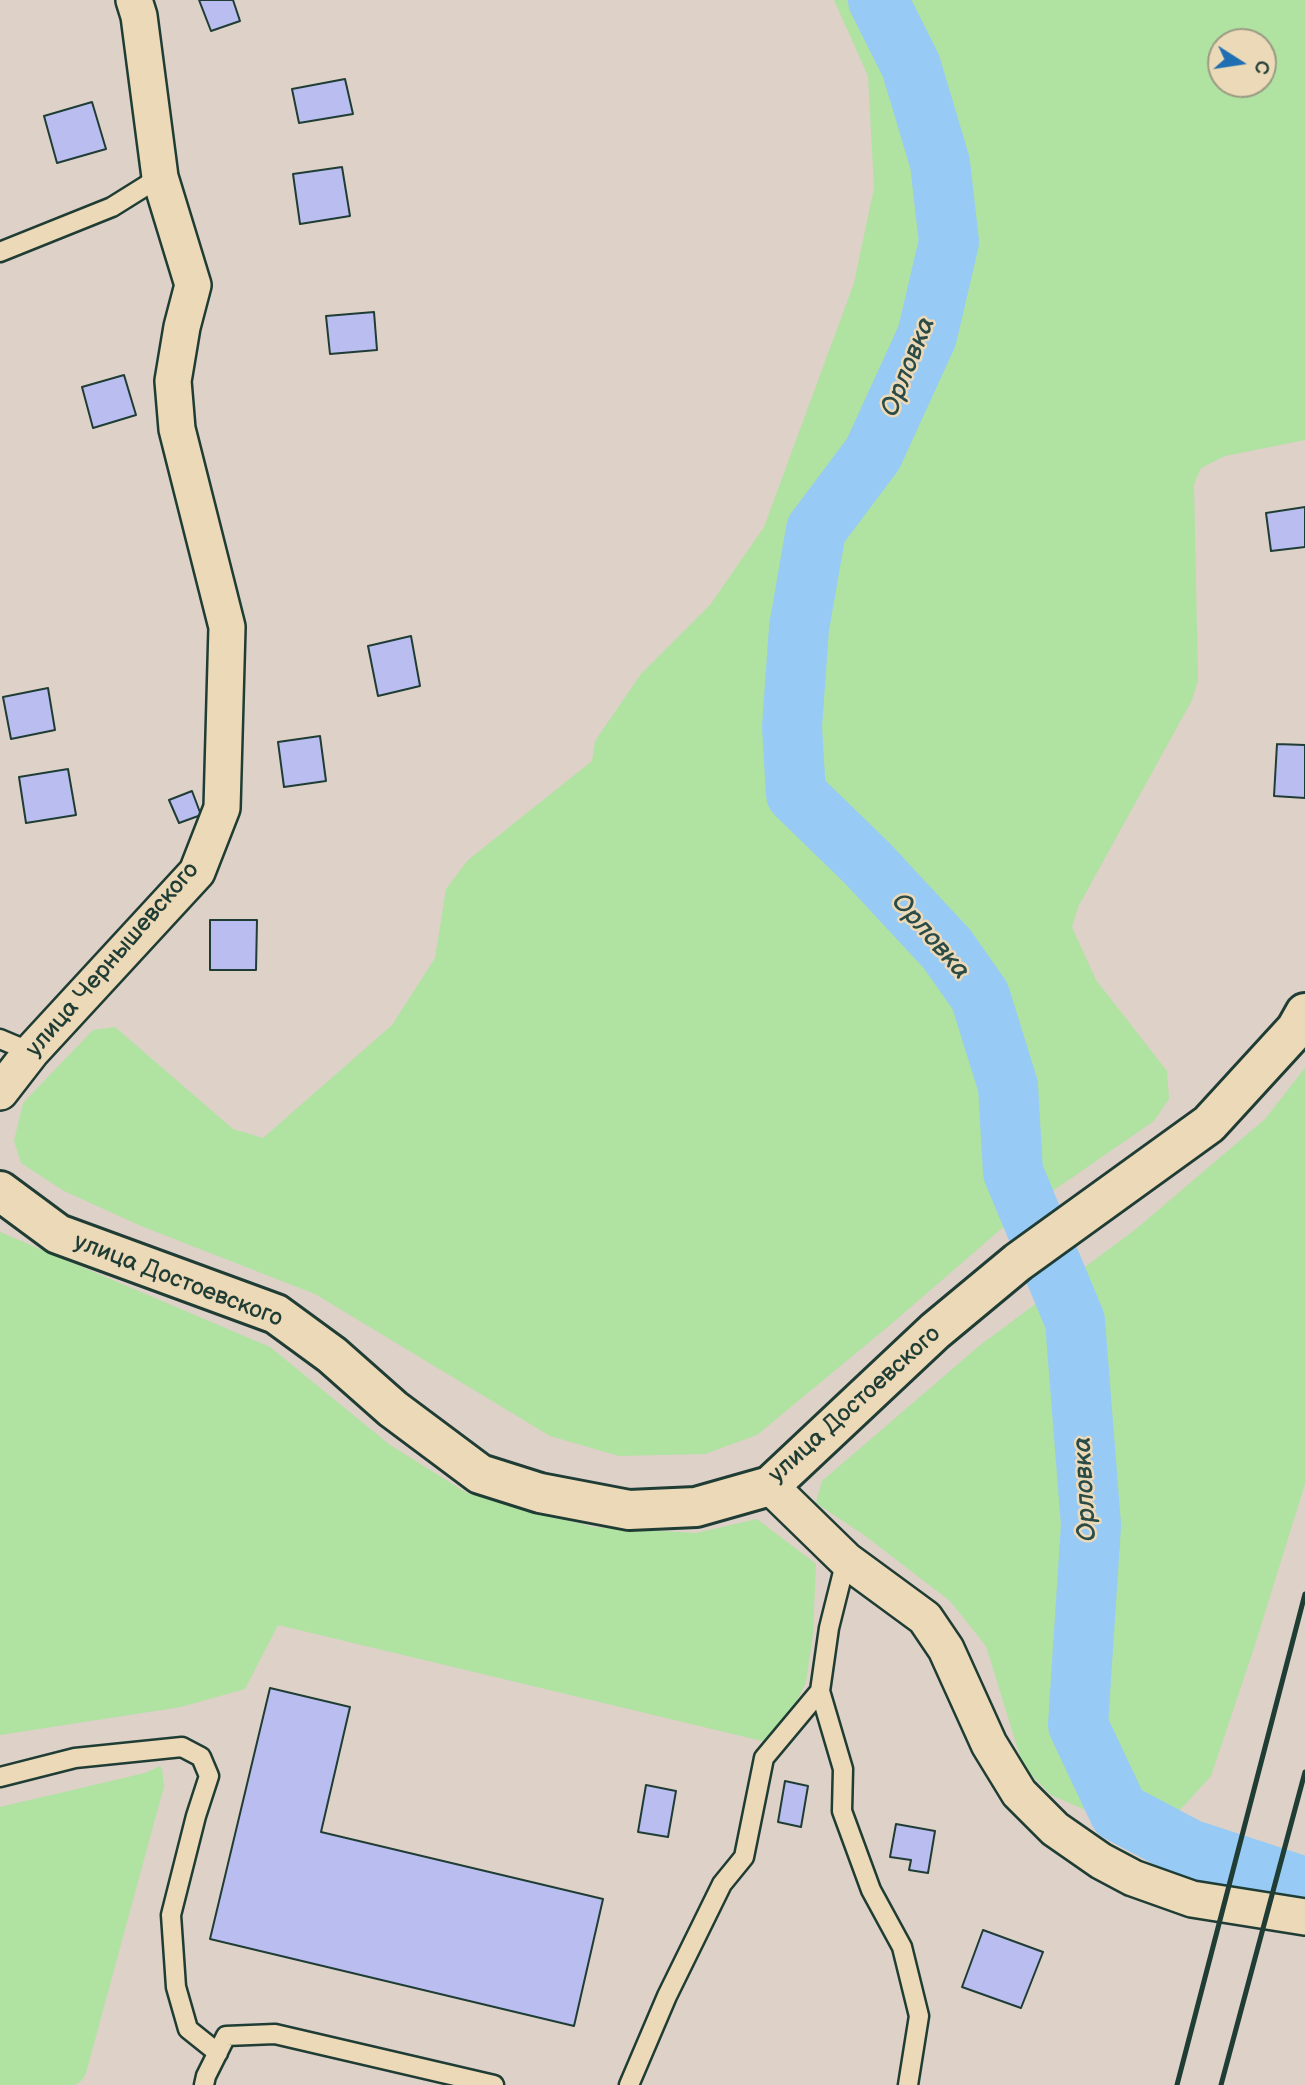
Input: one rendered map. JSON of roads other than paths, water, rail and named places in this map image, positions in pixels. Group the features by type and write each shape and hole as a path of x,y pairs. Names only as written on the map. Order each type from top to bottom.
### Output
{"main road":[{"name":"улица Достоевского","path":"0,1191 58,1234 276,1314 332,1355 393,1409 480,1475 540,1493 629,1510 696,1507 770,1486 935,1331 1018,1262 1209,1124 1296,1029 1305,1013"}],"street":[{"name":"улица Чернышевского","path":"0,1092 16,1046 197,872 222,808 227,627 177,429 173,381 182,327 193,285 160,177 139,16 134,0"},
{"path":"770,1486 846,1560 925,1618 946,1649 989,1744 1019,1793 1055,1829 1101,1861 1133,1878 1192,1899 1305,1917"}],"lane":[{"path":"0,252 112,207 160,177"},
{"path":"846,1560 829,1628 820,1691 843,1769 842,1811 871,1890 902,1947 919,2016 908,2085"},
{"path":"629,2085 667,1996 722,1884 744,1857 764,1758 820,1691"},
{"path":"0,1777 75,1758 182,1747 201,1757 209,1776 171,1915 176,1987 188,2029 218,2053"},
{"path":"204,2085 226,2036 275,2035 494,2085"}],"waterway":[{"name":"Орловка","path":"878,0 911,66 940,163 949,242 927,336 873,454 816,530 799,628 792,727 796,794 868,864 947,949 980,996 1008,1086 1013,1172 1075,1321 1091,1525 1078,1725 1119,1812 1189,1849 1305,1887"}],"railway":[{"path":"1177,2085 1305,1594"},
{"path":"1221,2085 1305,1772"}]}
